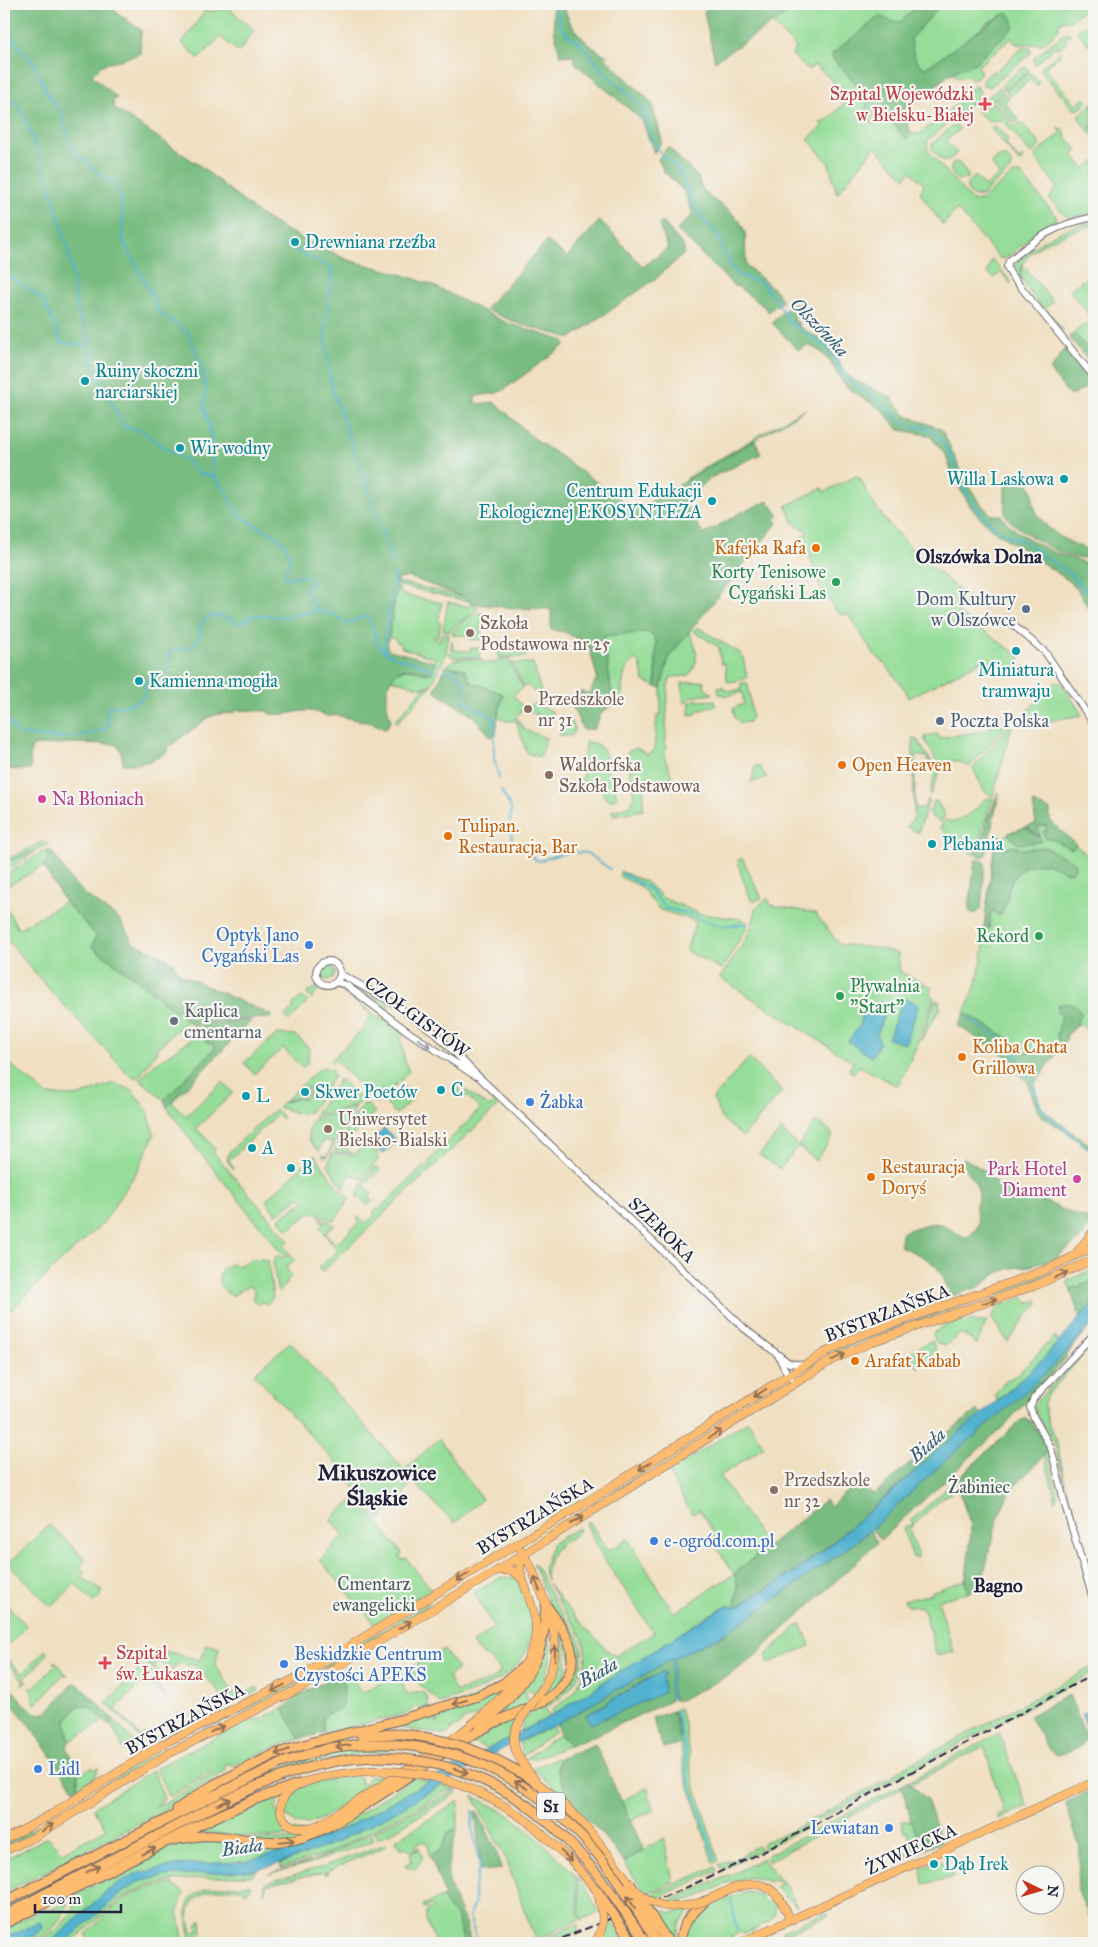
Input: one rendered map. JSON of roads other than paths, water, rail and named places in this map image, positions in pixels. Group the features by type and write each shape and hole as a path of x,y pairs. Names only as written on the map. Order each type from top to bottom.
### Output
{"highway":[{"path":"473,1733 544,1701 558,1691 567,1678 572,1665 571,1648 564,1631 546,1605"},
{"path":"169,1841 213,1836 278,1842 309,1835 387,1792 473,1733 508,1700 529,1672 537,1657 543,1639 546,1605"},
{"path":"141,1832 213,1784 275,1754 478,1696 504,1683 523,1667"},
{"path":"328,1738 372,1733 440,1739 468,1747 501,1761 536,1782"},
{"name":"S1","path":"4,1902 257,1773 292,1758 347,1745 391,1744 438,1750 473,1761 512,1779 541,1799 560,1814 604,1862 658,1943"},
{"name":"S1","path":"4,1916 208,1810 289,1773 332,1762 379,1757 411,1759 458,1769 487,1781 517,1798 546,1820 595,1870 646,1943"},
{"path":"4,1924 253,1800 298,1784"},
{"path":"630,1884 670,1943"},
{"path":"598,1892 633,1943"},
{"path":"681,1943 681,1934 687,1920 704,1901"}],"main road":[{"path":"1071,1259 1094,1231"},
{"name":"BYSTRZAŃSKA","path":"4,1840 52,1814 148,1753 300,1676 520,1544 824,1353 858,1336 995,1289 1071,1259 1094,1246"},
{"name":"BYSTRZAŃSKA","path":"4,1851 34,1837 152,1762 304,1686 505,1566 832,1360 860,1347 1039,1284 1094,1259"},
{"path":"1082,1265 1094,1267"},
{"path":"687,1440 691,1450"},
{"path":"520,1544 522,1554 519,1566 536,1614 536,1631 531,1651 510,1687 460,1734 383,1786 321,1824 309,1828 294,1827 284,1820 281,1814 282,1803 289,1792 298,1784 330,1776 369,1770 398,1771 438,1777 464,1786 492,1798 531,1824 571,1860 598,1892 603,1924 595,1943"},
{"path":"522,1554 531,1566 546,1605 554,1634 556,1659 548,1681 518,1721 513,1738 518,1757 536,1782 566,1805 593,1834 630,1884 647,1900 665,1908 678,1908 704,1901 747,1884 758,1885 771,1890 783,1902 790,1920"},
{"path":"496,1570 517,1573 526,1587"},
{"path":"192,1730 196,1739"},
{"name":"ŻYWIECKA","path":"740,1943 1094,1782"}],"street":[{"path":"1094,217 1067,224 1047,232 1009,262 1007,267 1008,271 1094,377"},
{"path":"1013,625 1045,652 1094,724"},
{"path":"326,961 334,963 338,967 340,974 336,982 329,985 320,982 316,976 318,966 326,961"},
{"name":"CZOŁGISTÓW","path":"340,974 393,1003 434,1032 528,1124"},
{"name":"CZOŁGISTÓW","path":"336,982 346,985 426,1044 474,1076 479,1077"},
{"name":"SZEROKA","path":"528,1124 740,1324 790,1363 791,1374"},
{"name":"BYSTRZAŃSKA","path":"1094,1231 1094,1246"},
{"path":"1094,1334 1032,1400 1030,1407 1051,1448 1064,1505 1094,1602"},
{"name":"SZEROKA","path":"777,1354 791,1374"},
{"path":"790,1363 806,1364"},
{"path":"791,1374 796,1383"}],"water":[{"path":"903,998 919,1004 905,1044 888,1039"},
{"path":"866,1002 886,1009 877,1035 880,1043 871,1057 848,1041 860,1026"},
{"path":"384,1128 397,1141 383,1154 371,1141"},
{"path":"1094,1302 1094,1322 1052,1367 1003,1412 948,1458 882,1520 848,1548 723,1635 672,1659 553,1726 504,1748 391,1814 337,1842 303,1856 257,1870 165,1876 138,1882 118,1896 64,1943 50,1943 107,1891 135,1874 176,1865 244,1862 305,1845 347,1827 465,1761 549,1717 711,1614 728,1606 735,1607 742,1604 801,1568 1006,1394 1044,1358"},
{"path":"663,1671 665,1674 662,1677 663,1693 591,1724 586,1715"},
{"path":"1094,1711 1094,1724 1086,1726 1082,1714"},
{"path":"40,1922 43,1928 29,1939 17,1943 4,1943 4,1939"}],"waterway":[{"name":"Olszówka","path":"556,4 560,26 569,36 580,43 606,74 642,106 652,140 663,156 676,166 684,180 690,199 701,217 716,232 731,267 739,275 762,283 794,326 824,346 835,359 841,373 851,382 882,404 903,423 928,429 939,437 950,453 964,490 982,515 1002,533 1026,543 1070,574 1089,594 1094,604"},
{"path":"10,36 35,65 48,95 60,111 73,149 92,168 114,184 122,200 123,240 159,312 188,332 202,367 206,388 204,405 211,435 214,477 228,494 229,499 241,517 276,536 284,543 289,553 286,578 301,576 311,579 311,582 305,589 305,593 308,595 313,606 319,611"},
{"path":"4,92 21,110 42,161 68,248 78,312 89,337 88,345 96,372 124,427 141,430 161,446 184,458 198,473 214,477"},
{"path":"283,244 332,268 325,333 332,389 375,507 393,564"},
{"path":"4,272 43,300 62,343 88,345"},
{"path":"385,652 384,642 396,573"},
{"path":"4,712 8,721 19,735 65,737 105,730 109,724 106,713 107,709 129,705 142,697 147,680 165,673 168,665 168,654 196,644 205,620 214,616 225,617 240,624 254,615 284,617 319,611 335,615 347,624 362,617 367,617 372,625 378,644 385,652 396,658 421,664 433,671"},
{"path":"443,672 451,670 463,680 464,701 494,718 494,758 499,778"},
{"path":"501,790 511,808 510,822"},
{"path":"511,831 512,840 515,844 523,847 536,860 540,861 556,855 573,852 587,853 610,869"},
{"path":"621,873 650,889 665,908 691,914 703,921 718,926 747,924"},
{"path":"967,1018 1008,1044 1015,1053 1019,1063 1031,1077 1041,1107 1084,1145 1094,1151"},
{"path":"671,1698 670,1685 673,1656"},
{"path":"676,1711 684,1744 688,1778 715,1859"},
{"path":"473,1811 472,1828 480,1865 474,1888 475,1904 469,1917 478,1943"},
{"path":"731,1900 737,1931"}],"railway":[{"path":"551,1943 683,1889 763,1852 1094,1674"}],"place":[{"name":"Szpital Wojewódzki w Bielsku-Białej","path":"985,104"},
{"name":"Drewniana rzeźba","path":"295,242"},
{"name":"Ruiny skoczni narciarskiej","path":"85,381"},
{"name":"Wir wodny","path":"180,448"},
{"name":"Willa Laskowa","path":"1064,479"},
{"name":"Centrum Edukacji Ekologicznej EKOSYNTEZA","path":"712,501"},
{"name":"Kafejka Rafa","path":"816,548"},
{"name":"Korty Tenisowe Cygański Las","path":"836,582"},
{"name":"Dom Kultury w Olszówce","path":"1026,609"},
{"name":"Szkoła Podstawowa nr 25","path":"470,633"},
{"name":"Miniatura tramwaju","path":"1016,651"},
{"name":"Kamienna mogiła","path":"139,681"},
{"name":"Przedszkole nr 31","path":"528,709"},
{"name":"Poczta Polska","path":"940,721"},
{"name":"Open Heaven","path":"842,765"},
{"name":"Waldorfska Szkoła Podstawowa","path":"549,775"},
{"name":"Na Błoniach","path":"42,799"},
{"name":"Tulipan. Restauracja, Bar","path":"448,836"},
{"name":"Plebania","path":"932,844"},
{"name":"Rekord","path":"1039,936"},
{"name":"Optyk Jano Cygański Las","path":"309,945"},
{"name":"Pływalnia \"Start\"","path":"840,996"},
{"name":"Kaplica cmentarna","path":"174,1021"},
{"name":"Koliba Chata Grillowa","path":"962,1057"},
{"name":"C","path":"441,1090"},
{"name":"Skwer Poetów","path":"305,1092"},
{"name":"L","path":"246,1096"},
{"name":"Żabka","path":"530,1102"},
{"name":"Uniwersytet Bielsko-Bialski","path":"328,1129"},
{"name":"A","path":"252,1148"},
{"name":"B","path":"291,1168"},
{"name":"Restauracja Doryś","path":"871,1177"},
{"name":"Park Hotel Diament","path":"1077,1179"},
{"name":"Arafat Kabab","path":"855,1361"},
{"name":"Przedszkole nr 32","path":"774,1490"},
{"name":"e-ogród.com.pl","path":"654,1541"},
{"name":"Szpital św. Łukasza","path":"105,1663"},
{"name":"Beskidzkie Centrum Czystości APEKS","path":"284,1664"},
{"name":"Lidl","path":"38,1769"},
{"name":"Lewiatan","path":"889,1828"},
{"name":"Dąb Irek","path":"934,1864"}],"district":[{"name":"Olszówka Dolna","path":"979,556"},
{"name":"Mikuszowice Śląskie","path":"377,1484"},
{"name":"Bagno","path":"998,1585"}],"water label":[{"name":"Biała","path":"927,1445"},
{"name":"Biała","path":"598,1672"},
{"name":"Biała","path":"242,1847"}],"park label":[{"name":"Żabiniec","path":"979,1487"},
{"name":"Cmentarz ewangelicki","path":"374,1594"}]}
